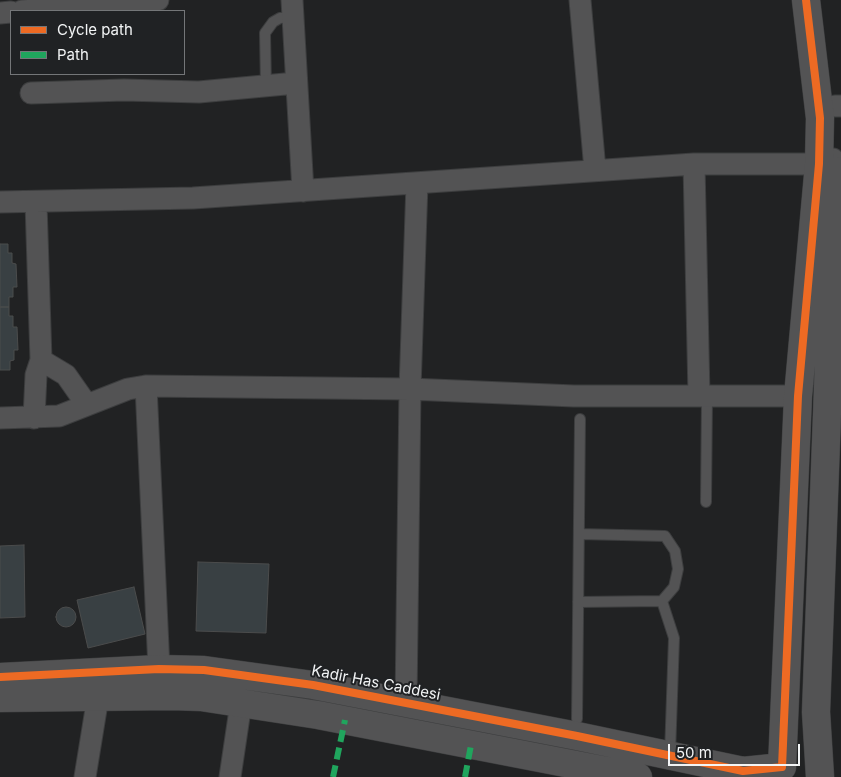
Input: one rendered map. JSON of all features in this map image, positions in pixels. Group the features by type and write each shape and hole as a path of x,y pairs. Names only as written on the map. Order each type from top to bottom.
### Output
{"street":[{"path":"34,10 158,0"},
{"path":"580,0 595,170"},
{"path":"806,0 820,118 828,161 837,251 833,456 816,712 818,777"},
{"path":"776,772 798,396 828,161 838,106 825,0"},
{"path":"292,8 303,191"},
{"path":"31,93 124,90 199,92 296,83"},
{"path":"0,202 36,203 193,198 694,164 828,161"},
{"path":"694,164 703,396"},
{"path":"406,703 410,389 417,184"},
{"path":"34,418 36,375 41,360 36,203"},
{"path":"41,360 66,375 87,405"},
{"path":"0,418 60,416 128,389 146,386 410,389 574,396 798,396"},
{"path":"146,386 158,669"},
{"name":"Kadir Has Caddesi","path":"0,677 158,669 204,670 252,676 406,703 743,771 776,772 799,766 818,777"},
{"path":"0,698 172,696 241,703 318,715 574,771 638,777"},
{"path":"86,777 98,697"},
{"path":"230,777 241,703"}],"lane":[{"path":"266,87 265,33 273,22 292,8"},
{"path":"703,396 706,502"},
{"path":"577,719 580,419"},
{"path":"578,602 662,601 674,587 678,569 675,551 665,536 579,534"},
{"path":"662,601 674,638 670,755"}],"building":[{"path":"0,244 8,244 8,253 12,253 12,263 16,264 17,287 13,287 13,297 9,297 9,307 0,307"},
{"path":"0,307 9,307 9,316 13,316 13,327 17,327 18,350 14,350 14,360 10,361 10,370 0,370"},
{"path":"24,545 25,617 0,618 0,546"},
{"path":"198,562 269,564 266,633 196,631"},
{"path":"134,587 145,634 88,648 77,600"},
{"path":"66,607 73,610 76,617 73,624 66,627 59,624 56,617 59,610"}],"marked path":[{"path":"333,777 345,720"},
{"path":"465,777 471,745"}],"cycle path":[{"path":"0,677 159,669 204,670 313,685 577,736 743,771 782,767 798,396 819,164 820,118 806,0"}]}
